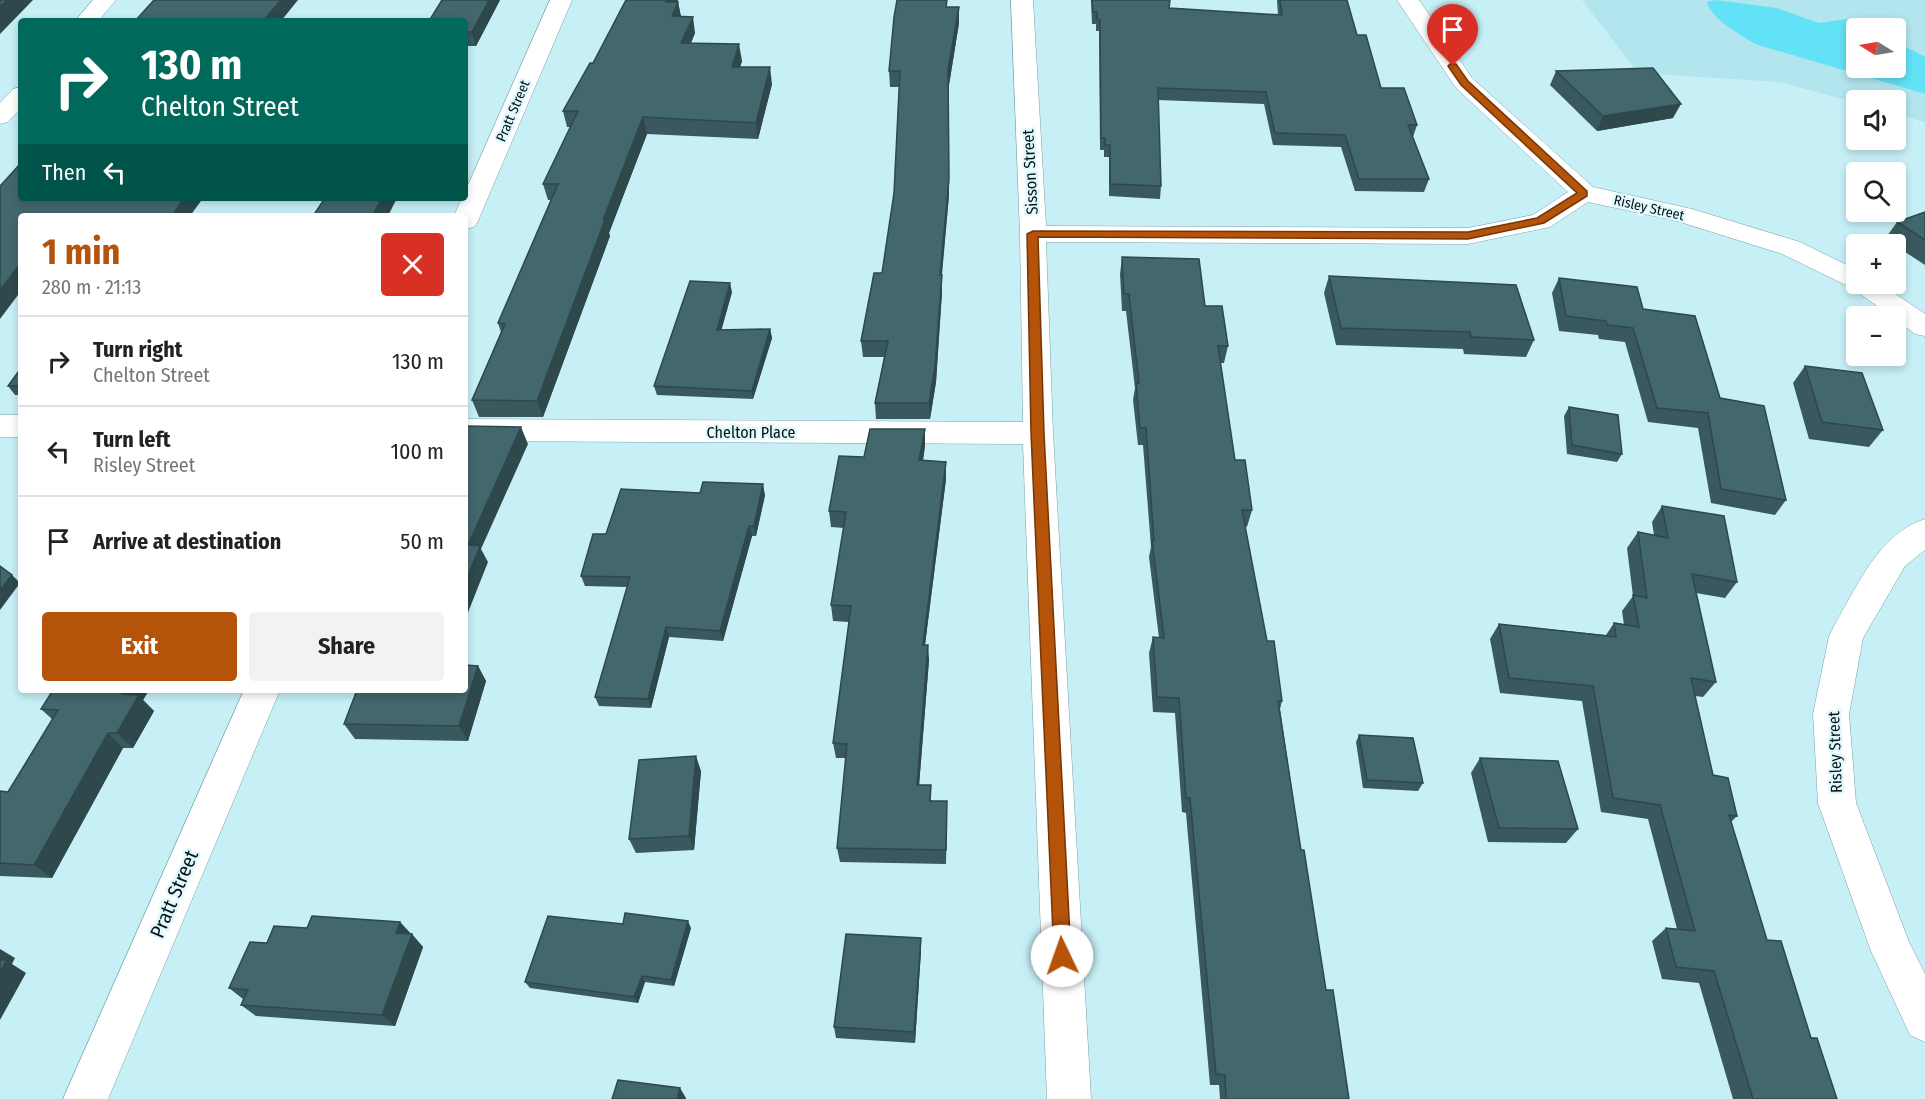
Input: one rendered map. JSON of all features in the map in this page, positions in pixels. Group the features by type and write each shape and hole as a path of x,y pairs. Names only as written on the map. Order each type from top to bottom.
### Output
{"street":[{"path":"89,18 105,0"},
{"name":"Pratt Street","path":"468,214 561,0"},
{"name":"Sisson Street","path":"1022,0 1033,234 1038,433 1069,1099"},
{"name":"Risley Street","path":"1408,0 1464,83 1584,193 1683,215 1791,248 1846,276"},
{"path":"0,117 18,97"},
{"path":"1033,234 1468,236 1541,220 1584,193"},
{"path":"1877,294 1925,327"},
{"path":"0,426 18,426"},
{"name":"Chelton Place","path":"468,430 1038,433"},
{"name":"Risley Street","path":"1925,532 1893,557 1846,636 1831,714 1837,803 1892,951 1925,1020"},
{"name":"Pratt Street","path":"85,1099 261,693"}],"shaded area":[{"path":"1582,0 1925,0 1925,122 1906,117 1906,90 1846,90 1846,100 1780,82 1638,73"}],"water":[{"path":"1716,0 1776,8 1819,23 1846,19 1846,71 1758,45 1728,27 1715,15 1707,2"},
{"path":"1906,47 1925,57 1925,94 1870,78 1906,78"}],"building":[{"path":"0,0 7,0 0,7"},
{"path":"154,0 281,0 266,18 138,18"},
{"path":"442,0 489,0 472,32 468,32 468,18 431,18"},
{"path":"626,0 678,2 672,16 693,17 681,43 739,44 732,67 770,67 756,123 643,117 537,401 472,400 505,324 498,323 558,184 543,184 578,111 563,111 590,63 593,63"},
{"path":"897,0 947,0 946,7 959,7 948,69 949,179 940,275 942,275 935,366 929,403 875,403 888,341 861,341 874,273 882,273 894,193 900,71 889,71"},
{"path":"1092,0 1170,0 1169,8 1282,15 1280,0 1347,0 1357,35 1366,35 1381,88 1404,88 1417,125 1408,125 1429,179 1359,179 1345,135 1275,133 1266,92 1158,88 1161,186 1110,184 1110,145 1105,145 1105,138 1101,138 1100,20 1097,19 1097,12 1093,12"},
{"path":"1653,68 1681,104 1603,116 1556,71"},
{"path":"18,166 18,201 182,201 174,213 18,213 18,267 0,290 0,186"},
{"path":"323,201 380,201 374,213 315,213"},
{"path":"1925,212 1925,240 1897,222 1906,222 1906,219"},
{"path":"1122,257 1199,259 1205,306 1222,306 1228,346 1218,346 1235,460 1245,460 1252,510 1242,510 1267,641 1274,641 1282,701 1278,701 1301,850 1304,850 1326,990 1333,990 1349,1099 1226,1099 1225,1075 1216,1074 1190,798 1186,798 1179,698 1157,697 1153,637 1164,638 1152,541 1154,541 1146,428 1140,428 1136,383 1139,383 1129,294 1124,294"},
{"path":"1329,276 1516,285 1534,340 1471,337 1470,332 1341,328"},
{"path":"1559,278 1637,287 1643,309 1695,316 1720,398 1764,406 1786,500 1721,489 1708,413 1657,408 1633,328 1607,325 1606,321 1566,316"},
{"path":"690,281 730,283 717,330 770,329 752,391 654,386"},
{"path":"1805,366 1862,373 1883,430 1822,422"},
{"path":"18,372 18,386 8,386"},
{"path":"1569,407 1618,415 1622,454 1572,445"},
{"path":"468,426 521,427 468,545"},
{"path":"870,429 925,429 919,460 946,462 923,645 928,645 917,785 931,785 930,801 947,801 946,850 837,848 847,744 833,743 851,606 831,605 846,512 829,511 839,456 864,457"},
{"path":"703,482 763,484 754,526 749,526 720,631 666,627 648,699 595,697 630,577 581,576 593,534 606,534 621,489 700,493"},
{"path":"1662,506 1724,516 1737,582 1692,574 1716,682 1691,678 1713,775 1728,778 1737,816 1729,815 1767,940 1781,941 1811,1038 1817,1038 1837,1099 1753,1099 1714,971 1676,967 1666,928 1695,931 1660,805 1613,798 1593,686 1509,678 1499,624 1616,637 1614,623 1639,627 1633,595 1647,598 1638,532 1668,538"},
{"path":"468,545 480,546 468,576"},
{"path":"0,566 12,575 0,590"},
{"path":"468,665 478,666 459,726 344,724 356,693 468,693"},
{"path":"51,693 139,695 117,733 108,733 34,865 0,863 0,791 8,792 58,710 41,709"},
{"path":"1359,735 1413,738 1423,783 1367,780"},
{"path":"696,756 689,836 629,839 639,760"},
{"path":"1480,758 1558,761 1578,829 1499,828"},
{"path":"625,913 688,921 671,980 642,976 634,997 525,982 548,916 623,924"},
{"path":"312,916 400,922 396,933 412,934 382,1015 241,1005 248,990 229,988 250,942 267,943 274,926 307,928"},
{"path":"846,934 921,938 914,1032 834,1027"},
{"path":"0,960 7,960 0,972"},
{"path":"618,1080 680,1088 677,1099 612,1099"}],"route":[{"path":"1062,956 1038,433 1033,234 1468,236 1541,220 1584,193 1464,83 1453,66"}]}
